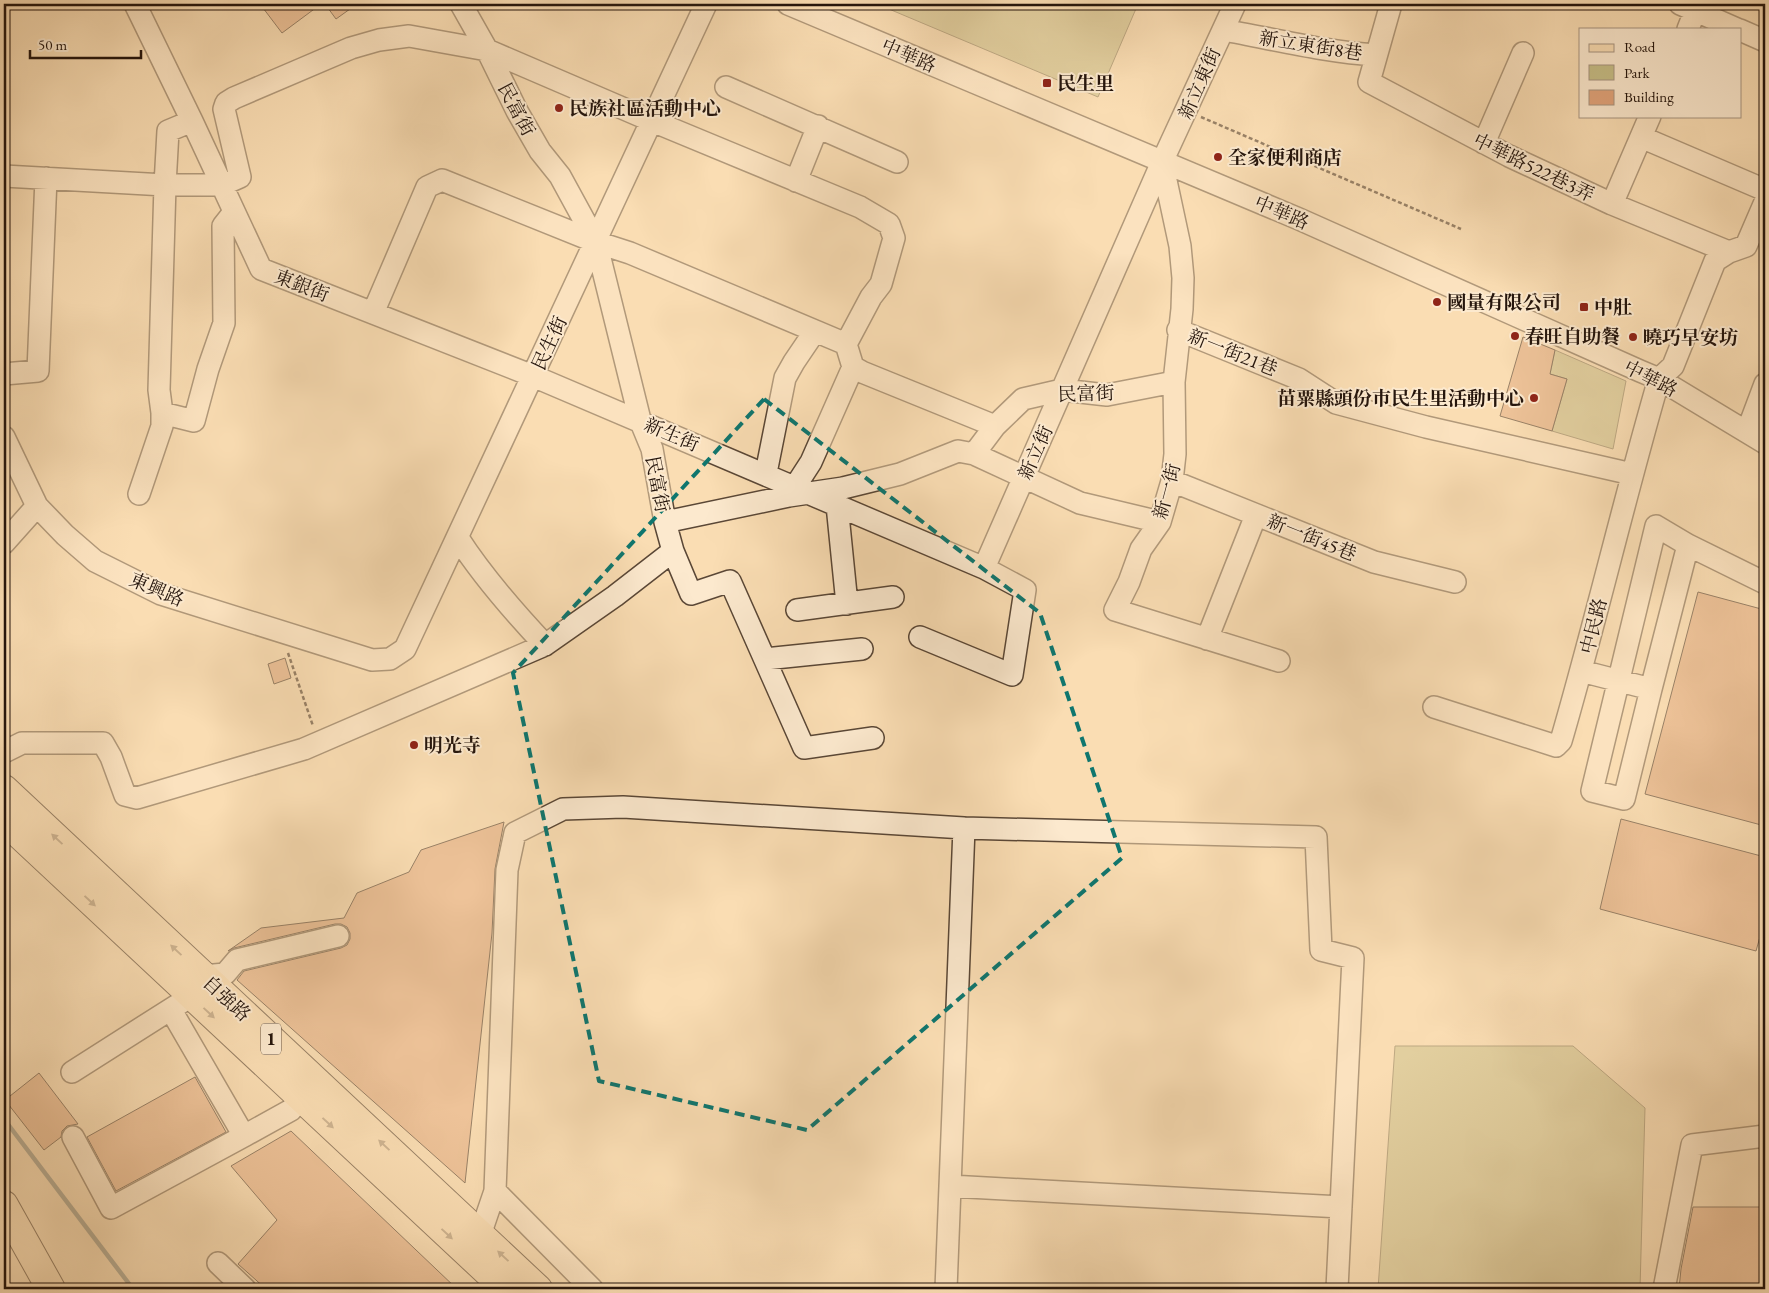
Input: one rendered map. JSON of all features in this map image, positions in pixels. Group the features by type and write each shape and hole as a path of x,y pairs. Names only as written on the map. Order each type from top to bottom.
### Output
{"main road":[{"name":"自強路","path":"4,789 187,993 474,1244 506,1289"},
{"name":"自強路","path":"4,820 301,1098 474,1244 538,1289"},
{"path":"4,1205 51,1289"}],"street":[{"name":"東銀街","path":"135,4 261,269 534,376"},
{"name":"民富街","path":"461,4 487,50 517,111 540,151 560,176 596,242 640,420 652,449 665,522 798,492 843,488 900,474 958,451 974,454 995,426 1023,399 1062,390 1108,395 1174,382"},
{"name":"民生街","path":"372,660 390,659 406,649 596,242 650,120 706,4"},
{"name":"中華路","path":"788,4 1299,219 1659,380 1765,443"},
{"name":"新立東街","path":"1162,162 1234,4"},
{"name":"新立東街8巷","path":"1223,30 1354,54 1376,55 1391,4"},
{"path":"1688,14 1734,28"},
{"path":"1742,31 1765,41"},
{"path":"4,176 165,185 222,185 240,177 224,109 226,103 234,98 351,48 379,40 409,36 487,50 860,207 889,224 894,238 881,284 871,297 846,344 853,366 862,372 995,426"},
{"path":"1484,143 1523,53"},
{"name":"中華路522巷3弄","path":"1376,55 1369,82 1484,143 1612,204 1729,252"},
{"path":"726,87 897,162"},
{"path":"1612,204 1649,118"},
{"path":"139,494 162,426 159,390 168,131 192,121"},
{"path":"796,181 818,126"},
{"path":"1641,137 1765,190"},
{"name":"新一街","path":"1162,162 1180,246 1183,278 1182,309 1178,330 1174,382 1175,454 1172,481 1160,522 1142,549 1115,610 1279,661"},
{"name":"新立街","path":"984,568 1162,162"},
{"path":"4,374 38,372 46,178"},
{"path":"373,313 427,187 442,180 596,242 630,253 846,344"},
{"path":"1659,380 1673,366 1715,261 1729,252 1746,246 1765,202"},
{"path":"162,413 194,421 208,369 224,323 223,226 234,212"},
{"name":"新一街21巷","path":"1178,330 1299,379 1336,403 1426,427 1500,442 1632,474"},
{"path":"766,474 785,378 815,331"},
{"path":"853,366 798,492 837,505 984,568 1025,590 1012,675 920,637"},
{"name":"新生街","path":"534,376 766,474 798,492"},
{"name":"中民路","path":"1434,707 1556,746 1561,741 1659,380"},
{"path":"1747,432 1765,384"},
{"name":"東興路","path":"4,436 36,506 94,560 161,594 372,660"},
{"path":"974,454 1080,503 1160,522"},
{"name":"新一街45巷","path":"1172,481 1374,562 1455,582"},
{"path":"837,505 847,604"},
{"path":"4,544 36,506"},
{"path":"1207,639 1256,515"},
{"path":"665,522 691,594 730,581 804,748 873,738"},
{"path":"1688,545 1624,799 1592,791 1656,526 1688,545 1765,583"},
{"path":"458,538 475,565 502,599 545,645"},
{"path":"4,752 22,743 103,743 111,757 125,795 137,798 304,750 545,645 615,596 674,551"},
{"path":"797,610 892,597"},
{"path":"765,659 862,649"},
{"path":"1581,671 1651,689"},
{"path":"474,1244 495,1192 507,870 515,833 563,809 623,807 964,828 1316,837 1321,950 1353,958 1337,1289"},
{"path":"946,1289 964,828"},
{"path":"72,1072 187,993 224,974 237,960 338,936"},
{"path":"187,993 244,1136"},
{"path":"73,1137 111,1208 291,1110 301,1098"},
{"path":"1664,1289 1692,1144 1765,1136"},
{"path":"950,1186 1341,1207"},
{"path":"495,1192 592,1289"},
{"path":"218,1263 246,1289"}],"path":[{"path":"1186,110 1461,229"},
{"path":"281,631 312,718 316,744"}],"highlighted area":[{"path":"764,399 1040,613 1122,858 807,1130 599,1081 513,673"}],"green space":[{"path":"877,4 1138,4 1098,97"},
{"path":"1555,350 1626,381 1613,449 1552,431 1567,379 1550,374"},
{"path":"1395,1046 1573,1046 1645,1108 1640,1289 1378,1289"}],"building":[{"path":"260,4 321,4 282,33"},
{"path":"325,4 357,4 336,19"},
{"name":"苗粟縣頭份巿民生里活動中心","path":"1523,337 1555,350 1550,374 1567,379 1552,431 1500,416"},
{"path":"1698,592 1765,610 1765,826 1645,794"},
{"path":"285,658 291,678 274,684 268,664"},
{"path":"1621,819 1765,857 1765,919 1756,951 1600,909"},
{"path":"504,822 495,869 492,933 465,1183 237,980 244,971 341,948 347,945 350,939 347,927 335,924 228,951 261,928 344,918 357,893 409,872 421,850"},
{"path":"39,1073 78,1124 67,1126 62,1131 61,1137 44,1150 5,1100"},
{"path":"195,1077 226,1132 116,1191 87,1137"},
{"path":"291,1131 457,1289 266,1289 238,1264 277,1220 231,1166"},
{"path":"1693,1207 1765,1207 1765,1289 1679,1289"}],"waterway":[{"path":"4,1119 133,1289"}],"place":[{"name":"民生里","path":"1047,83"},
{"name":"民族社區活動中心","path":"559,108"},
{"name":"全家便利商店","path":"1218,157"},
{"name":"國量有限公司","path":"1437,302"},
{"name":"中肚","path":"1584,307"},
{"name":"春旺自助餐","path":"1515,336"},
{"name":"曉巧早安坊","path":"1633,337"},
{"name":"苗粟縣頭份巿民生里活動中心","path":"1534,398"},
{"name":"明光寺","path":"414,745"}]}
